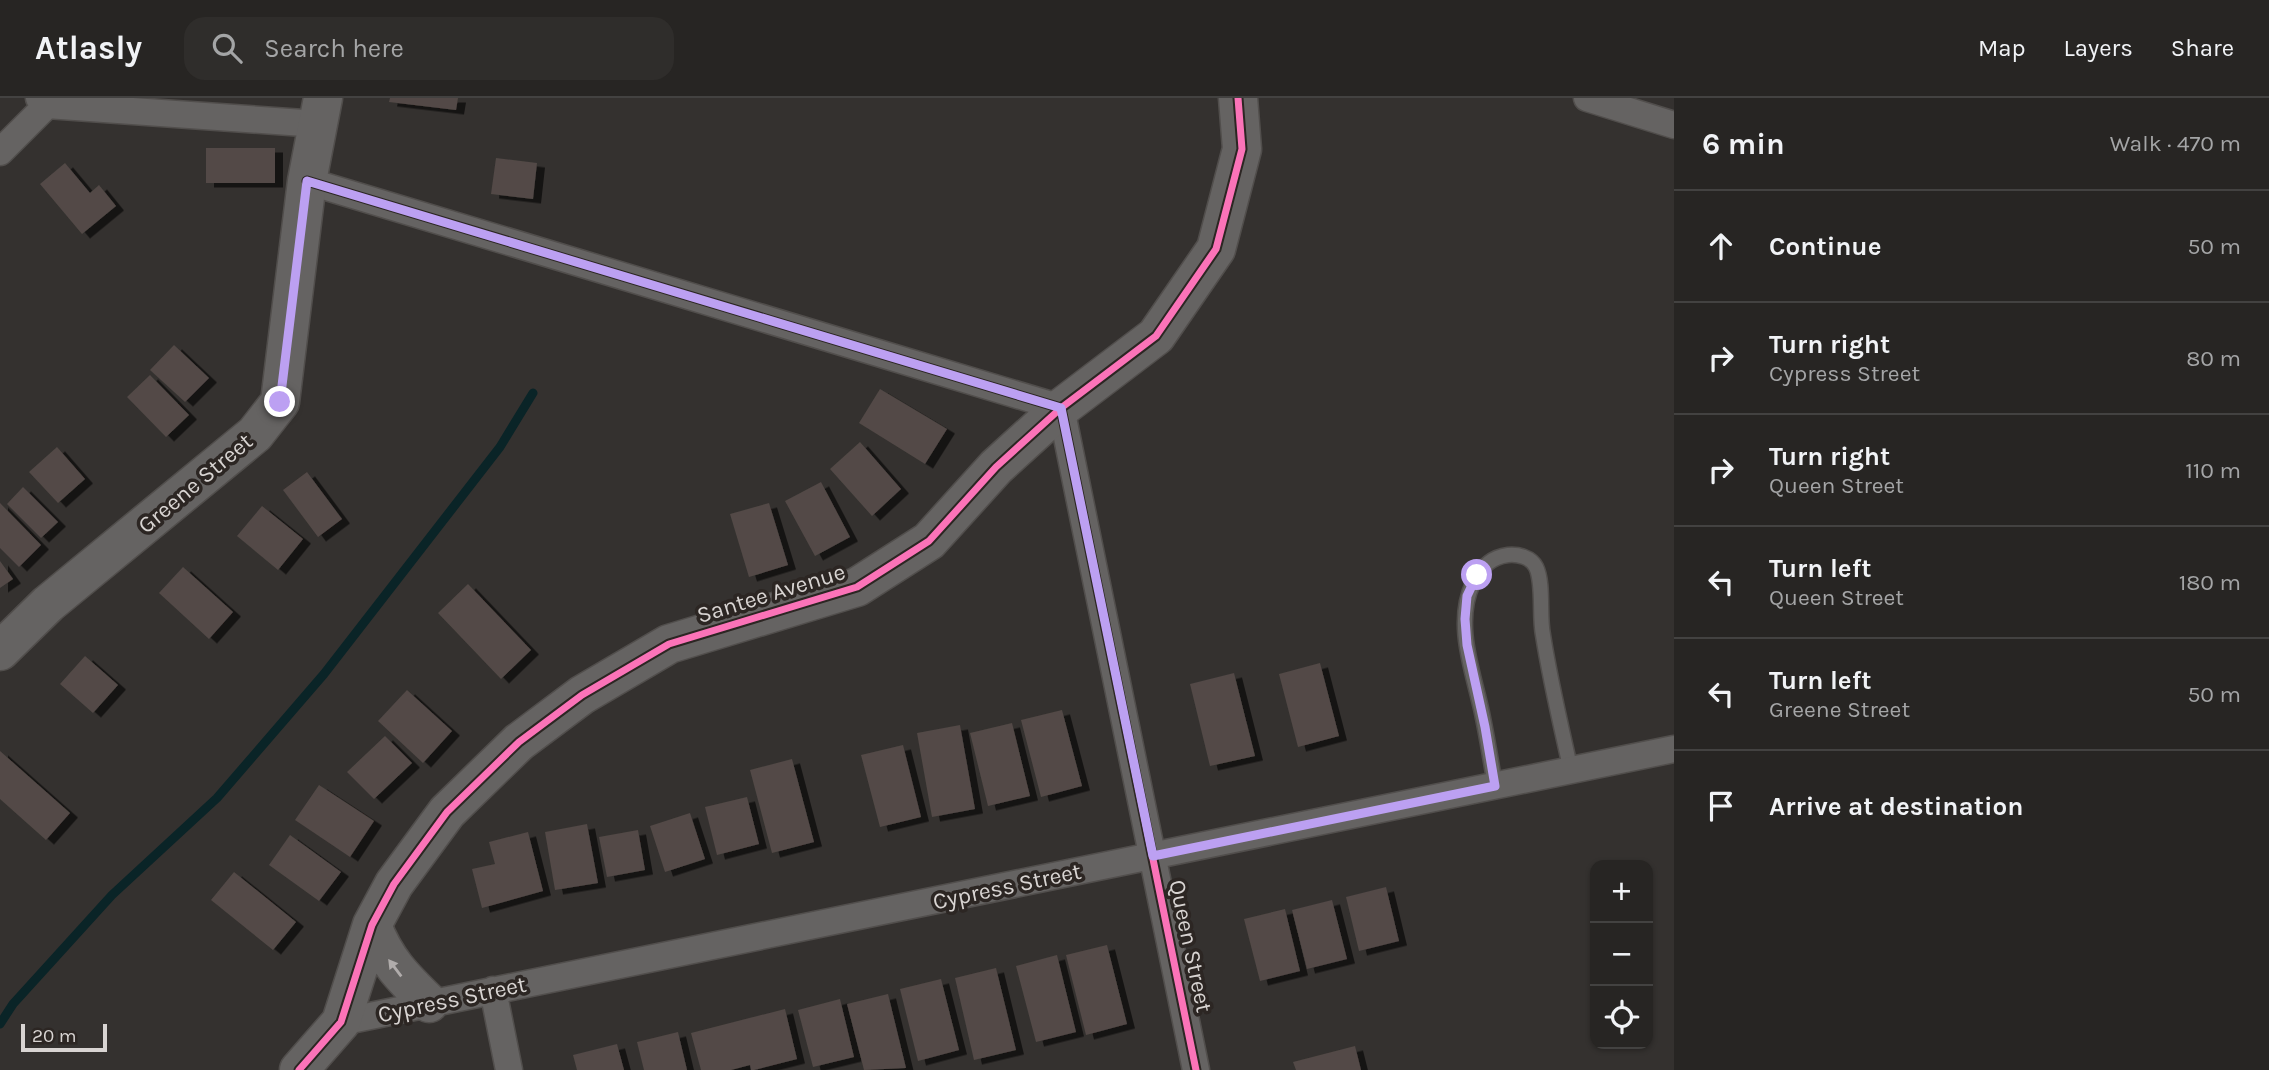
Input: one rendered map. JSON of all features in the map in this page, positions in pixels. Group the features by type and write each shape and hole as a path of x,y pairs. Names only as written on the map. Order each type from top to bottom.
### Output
{"street":[{"name":"Santee Avenue","path":"299,1070 341,1022 372,925 394,884 447,812 519,742 582,695 669,645 857,587 929,541 996,467 1061,408 1156,336 1216,249 1242,149 1238,98"},
{"path":"1587,98 1674,125"},
{"path":"0,152 43,101 320,111"},
{"name":"Greene Street","path":"0,651 48,604 255,434 280,402 307,181 320,111"},
{"path":"307,181 1061,408"},
{"name":"Queen Street","path":"1061,408 1196,1070"},
{"name":"Cypress Street","path":"341,1022 1674,749"},
{"path":"372,925 382,950 403,979 429,1003"},
{"path":"493,990 509,1070"}],"lane":[{"path":"1495,786 1467,645 1465,619 1467,596 1477,575 1483,566 1500,556 1513,554 1528,558 1536,566 1540,579 1542,633 1571,771"}],"building":[{"path":"390,98 458,98 456,110 389,102"},
{"path":"206,148 275,148 275,183 206,183"},
{"path":"496,158 537,163 533,199 491,194"},
{"path":"65,163 90,193 99,185 116,206 82,234 40,184"},
{"path":"174,345 209,378 185,402 150,370"},
{"path":"150,375 189,415 166,437 127,397"},
{"path":"880,389 947,429 925,464 859,423"},
{"path":"860,442 901,489 872,516 830,469"},
{"path":"57,447 85,479 58,503 29,472"},
{"path":"307,472 342,519 318,537 283,490"},
{"path":"821,482 850,537 815,556 785,501"},
{"path":"23,487 58,522 41,538 7,504"},
{"path":"0,503 41,545 19,567 0,548"},
{"path":"769,503 788,565 749,577 730,514"},
{"path":"262,506 303,539 278,570 237,536"},
{"path":"0,561 13,579 0,588"},
{"path":"183,567 233,612 209,639 159,593"},
{"path":"468,584 531,650 501,679 438,613"},
{"path":"85,656 118,685 93,713 60,684"},
{"path":"1320,663 1339,736 1298,747 1279,674"},
{"path":"1234,673 1255,756 1210,766 1190,684"},
{"path":"407,690 452,731 423,763 378,721"},
{"path":"1062,710 1082,786 1041,797 1021,720"},
{"path":"1012,723 1030,796 988,806 970,733"},
{"path":"960,725 975,809 932,817 917,733"},
{"path":"385,736 412,763 374,799 347,772"},
{"path":"903,745 921,817 880,827 861,755"},
{"path":"0,751 70,813 46,840 0,799"},
{"path":"792,759 814,842 772,853 750,770"},
{"path":"319,785 374,821 350,857 295,820"},
{"path":"747,797 759,844 717,855 705,807"},
{"path":"690,813 705,859 665,872 650,826"},
{"path":"587,824 598,883 555,890 545,832"},
{"path":"638,830 645,870 607,877 599,837"},
{"path":"528,832 543,891 482,908 472,869 495,864 489,842"},
{"path":"290,835 341,872 319,901 269,865"},
{"path":"234,872 296,922 273,950 211,900"},
{"path":"1386,887 1399,941 1359,951 1346,897"},
{"path":"1332,900 1347,959 1307,969 1292,910"},
{"path":"1285,909 1300,971 1260,981 1244,919"},
{"path":"1107,945 1127,1024 1086,1035 1066,955"},
{"path":"1057,955 1076,1032 1036,1042 1016,966"},
{"path":"996,968 1016,1050 974,1060 955,978"},
{"path":"941,979 959,1050 918,1061 900,989"},
{"path":"888,994 906,1068 864,1070 847,1004"},
{"path":"840,999 854,1057 813,1067 798,1010"},
{"path":"785,1009 797,1059 754,1070 751,1070 750,1065 731,1070 701,1070 691,1033"},
{"path":"678,1032 687,1070 644,1070 637,1042"},
{"path":"617,1044 624,1070 577,1070 573,1055"},
{"path":"1355,1046 1361,1070 1296,1070 1293,1062"}],"waterway":[{"path":"0,1024 13,1004 112,895 217,798 324,674 500,447 533,393"}],"cycle path":[{"path":"299,1070 341,1022 372,925 394,884 447,812 519,742 582,695 669,644 857,587 929,541 996,467 1061,408 1156,336 1216,249 1242,149 1238,98"},
{"path":"307,181 1061,408 1196,1070"}],"route":[{"path":"280,402 307,181 1061,408 1153,856 1495,786 1467,645 1467,596 1477,575"}]}
